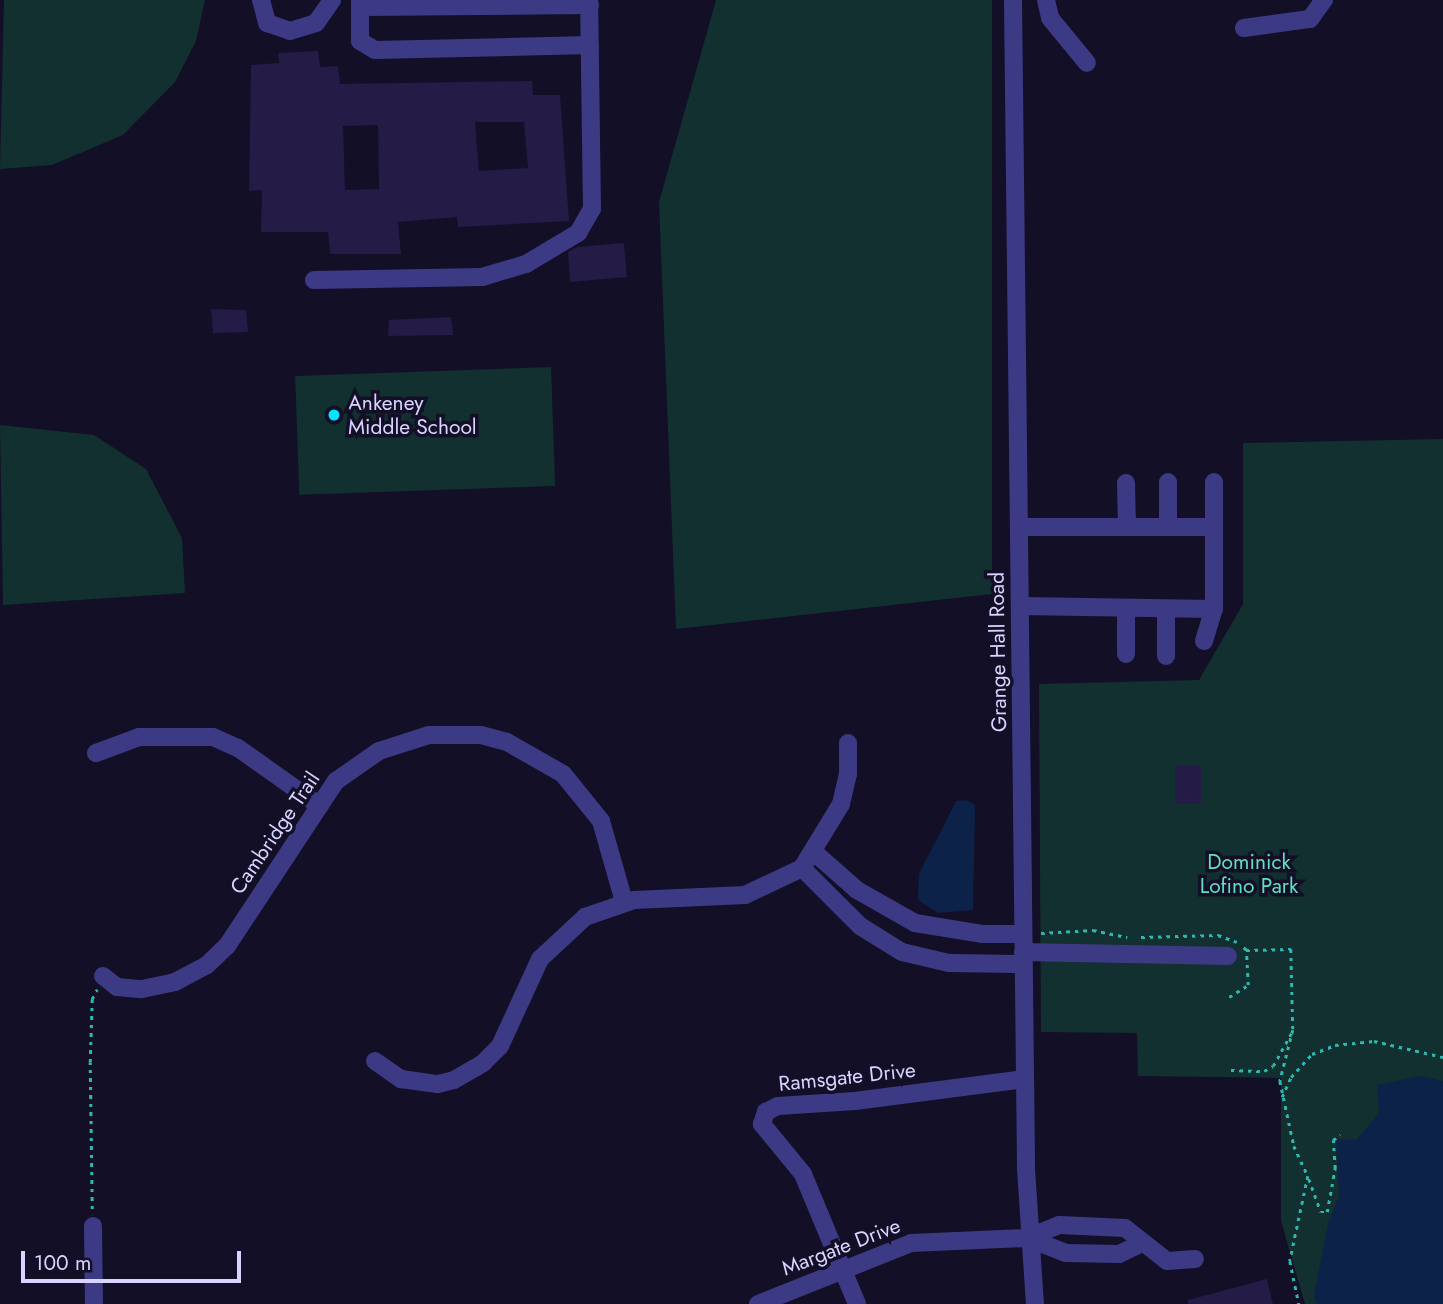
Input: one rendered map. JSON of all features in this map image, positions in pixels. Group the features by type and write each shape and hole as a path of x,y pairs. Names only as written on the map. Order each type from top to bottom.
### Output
{"street":[{"path":"261,0 267,23 290,31 316,23 332,0"},
{"name":"Grange Hall Road","path":"1013,0 1027,1238 1035,1304"},
{"path":"1046,0 1051,18 1087,63"},
{"path":"1244,28 1310,19 1324,0"},
{"path":"314,280 482,277 526,264 578,233 592,209 590,46 589,2 360,4 360,41 375,50 590,46"},
{"path":"1168,482 1168,527"},
{"path":"1204,641 1214,609 1214,482"},
{"path":"1126,483 1127,527"},
{"path":"1020,527 1214,527"},
{"path":"1020,606 1214,609"},
{"path":"1126,609 1126,654"},
{"path":"1166,609 1166,656"},
{"name":"Cambridge Trail","path":"103,976 117,987 142,989 175,982 207,965 227,946 336,781 356,764 403,741 455,733 507,742 553,766 588,801 611,845 624,902"},
{"path":"96,752 139,737 213,737 238,748 320,806"},
{"path":"375,1061 401,1079 438,1084 470,1073 489,1058 508,1033 530,975 551,944 585,917 624,902 745,895 802,869 815,853 842,803 848,774 848,743"},
{"path":"815,853 857,890 915,923 982,934 1023,950"},
{"path":"802,869 860,926 902,952 949,963 1023,950 1228,956"},
{"name":"Ramsgate Drive","path":"857,1304 803,1174 766,1131 766,1112 778,1106 855,1101 1025,1079"},
{"path":"1027,1238 1060,1225 1125,1228 1167,1261 1195,1259"},
{"path":"93,1226 94,1304"},
{"path":"1027,1238 1066,1253 1119,1254 1142,1243"},
{"name":"Margate Drive","path":"758,1304 911,1243 1027,1238"}],"path":[{"path":"1246,950 1291,949 1293,1030 1280,1081 1281,1100 1321,1212 1327,1212 1335,1168 1333,1140 1340,1135"},
{"path":"93,1226 92,999 103,976"},
{"path":"1231,1070 1265,1071 1273,1066 1293,1030"},
{"path":"1281,1100 1291,1077 1312,1054 1335,1045 1374,1041 1443,1057"},
{"path":"1299,1304 1290,1261 1308,1176"}],"green space":[{"path":"4,0 205,0 196,41 175,82 123,135 52,165 0,169"},
{"path":"716,0 992,0 992,594 676,629 659,202"},
{"path":"551,367 555,486 299,495 295,376"},
{"path":"0,425 94,435 146,469 182,538 185,593 3,605"},
{"name":"Dominick Lofino Park","path":"1443,439 1443,1304 1305,1304 1281,1221 1281,1078 1138,1076 1137,1033 1041,1032 1039,684 1199,680 1243,604 1243,443"}],"water":[{"path":"967,800 975,805 973,910 938,913 918,900 919,874 956,801"},
{"path":"1421,1076 1443,1081 1443,1304 1317,1304 1314,1296 1328,1224 1339,1196 1336,1139 1356,1140 1379,1113 1377,1085"}],"building":[{"path":"318,51 320,67 338,66 340,84 532,81 533,95 560,95 569,221 458,227 457,217 398,222 401,254 330,254 328,232 261,232 262,190 249,191 251,65 279,63 278,53","holes":["475,122 524,122 528,168 479,171","378,125 379,189 345,190 343,126"]},
{"path":"624,243 627,277 570,282 568,252 577,247"},
{"path":"211,309 246,310 248,332 213,333"},
{"path":"451,317 453,335 388,336 389,320"},
{"path":"1175,765 1201,765 1201,804 1175,804"},
{"path":"1267,1279 1273,1304 1188,1304 1188,1300"}],"place":[{"name":"Ankeney Middle School","path":"334,415"}]}
